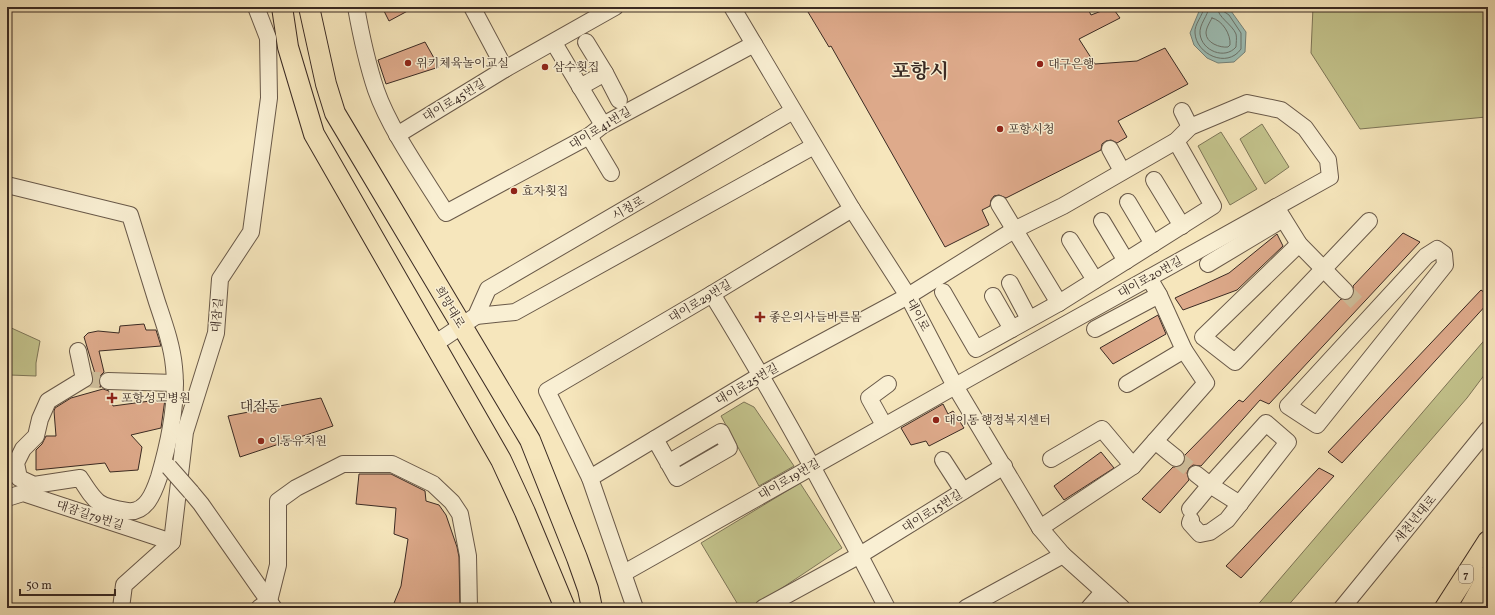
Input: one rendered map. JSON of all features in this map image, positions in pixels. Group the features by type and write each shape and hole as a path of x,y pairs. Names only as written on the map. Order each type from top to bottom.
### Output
{"main road":[{"path":"282,7 288,47 314,134 433,345 501,460 525,512 565,608"},
{"name":"희망대로","path":"310,7 326,84 335,113 469,321 530,440 577,558 588,589 592,608"},
{"name":"7","path":"1445,608 1488,541"},
{"name":"7","path":"1470,608 1488,576"}],"street":[{"name":"대잠길","path":"172,542 185,432 216,333 220,279 250,232 269,98 268,38 256,7"},
{"path":"356,7 363,45 376,92 397,134"},
{"path":"472,7 506,69"},
{"name":"대이로45번길","path":"397,134 506,69 554,43 594,12 615,7"},
{"name":"대이로","path":"732,7 852,209 908,296 955,386 1040,528 1063,555 1122,608"},
{"path":"586,42 619,100"},
{"path":"554,43 603,125"},
{"name":"대이로41번길","path":"397,134 446,213 588,136 603,125 754,44"},
{"path":"580,87 605,73"},
{"name":"대이로20번길","path":"955,386 1149,278 1279,213 1330,177 1328,160 1305,128 1281,110 1246,103 1190,127"},
{"name":"시청로","path":"469,321 488,289 793,111"},
{"path":"1182,111 1190,127"},
{"name":"대이로25번길","path":"590,478 761,374 908,296 1014,230 1063,206 1176,141 1190,127"},
{"path":"588,136 611,173"},
{"path":"943,292 976,350 1059,303 1213,206 1176,141"},
{"path":"433,345 469,321 515,312 814,146"},
{"path":"1110,149 1122,171"},
{"path":"1154,180 1182,226"},
{"path":"7,185 130,216 168,337 174,366 174,401 166,464 154,492 144,507 130,511 106,508 94,500 80,478 34,484 19,478 16,464 23,449 36,436 40,419 48,401 84,379 78,351"},
{"path":"1128,202 1153,244"},
{"path":"999,204 1059,303"},
{"name":"대이로29번길","path":"590,478 547,391 712,294 852,209"},
{"path":"1208,264 1279,213 1299,244 1346,291"},
{"path":"1102,220 1126,261"},
{"path":"1299,244 1203,337 1235,362 1369,221"},
{"path":"1070,240 1095,280"},
{"path":"1437,249 1444,254 1445,265 1317,425 1288,406 1360,327 1366,311 1426,256 1437,249"},
{"path":"1040,528 1133,466 1206,383 1184,350 1159,295 1149,278"},
{"path":"1010,283 1029,319"},
{"path":"712,294 761,374 860,555 887,608"},
{"path":"1095,329 1159,295"},
{"path":"993,296 1012,330"},
{"path":"1127,384 1184,350"},
{"path":"108,381 174,383"},
{"path":"884,425 869,398 888,384"},
{"name":"대이로19번길","path":"624,573 955,386"},
{"path":"1266,423 1288,442 1227,520 1210,532 1200,534 1190,523 1191,514 1210,485 1266,423"},
{"path":"1051,459 1102,429 1133,466"},
{"name":"새천년대로","path":"1342,608 1488,429"},
{"path":"655,439 668,463"},
{"path":"1155,441 1176,458"},
{"path":"943,460 963,491"},
{"path":"166,464 201,504 267,606"},
{"path":"267,606 278,565 278,501 296,488 343,464 392,464 433,484 452,502 460,514 468,556 469,608"},
{"name":"대이로15번길","path":"762,608 860,555 1004,466"},
{"path":"1196,474 1210,485 1240,504"},
{"path":"590,478 635,608"},
{"name":"대잠길79번길","path":"7,498 23,493 172,542"},
{"path":"121,608 124,585 172,542"},
{"path":"966,608 1063,555"},
{"path":"1089,608 1103,592"}],"green space":[{"path":"1313,7 1488,7 1488,115 1486,117 1360,129 1311,53"},
{"path":"1262,124 1289,167 1265,184 1240,139"},
{"path":"1221,132 1257,189 1230,205 1198,146"},
{"path":"7,326 40,341 36,363 36,376 10,375 7,378"},
{"path":"1488,336 1488,370 1467,398 1286,608 1255,608"},
{"path":"744,402 754,407 794,466 759,486 721,416"},
{"path":"800,483 842,548 752,608 740,608 701,543"}],"water":[{"path":"1205,7 1223,7 1231,11 1246,32 1245,52 1234,62 1218,63 1207,58 1194,45 1190,33 1200,9"}],"building":[{"path":"382,7 415,7 389,21"},
{"name":"포항시청","path":"805,7 1087,7 1091,15 1112,7 1120,18 1079,39 1095,64 1137,61 1165,48 1188,84 1118,121 1127,137 1117,143 1111,140 1106,141 1102,144 1101,150 1006,198 999,195 994,196 991,200 990,206 982,210 989,225 945,247 831,46 829,47"},
{"name":"위키체육놀이교실","path":"425,42 439,67 386,84 378,60"},
{"path":"1403,233 1420,242 1269,404 1260,400 1201,466 1193,465 1189,468 1187,473 1189,480 1160,513 1142,499 1173,467 1179,467 1183,464 1185,455 1239,400 1243,402 1341,299 1347,300 1352,297 1354,293 1353,286"},
{"path":"1277,234 1283,246 1237,290 1183,310 1175,298 1229,273"},
{"path":"1481,290 1488,295 1488,303 1342,463 1328,452"},
{"path":"1158,315 1166,334 1113,364 1100,348"},
{"path":"144,324 146,330 156,330 161,346 99,351 104,372 100,376 99,381 101,387 99,387 84,337 88,333 98,331 119,333 120,326"},
{"path":"103,389 109,391 113,406 165,399 161,428 131,435 142,447 138,470 110,472 105,463 36,470 36,450 42,444 46,436 56,436 55,408 71,398"},
{"name":"이동유치원","path":"321,398 333,426 240,457 228,416"},
{"name":"대이동 행정복지센터","path":"943,404 948,414 953,411 964,428 929,446 926,441 911,445 901,428"},
{"path":"1101,452 1114,468 1064,500 1054,486"},
{"path":"1319,468 1334,476 1241,578 1226,566"},
{"path":"359,474 391,474 425,491 426,501 439,505 446,515 457,547 459,557 460,608 392,608 401,586 408,539 394,534 396,508 356,504"}],"tunnel":[{"path":"1345,291 1361,307"},
{"path":"84,379 108,381"},
{"path":"1176,458 1196,474"}],"place":[{"name":"위키체육놀이교실","path":"408,63"},
{"name":"대구은행","path":"1040,64"},
{"name":"삼수횟집","path":"545,67"},
{"name":"포항시청","path":"1000,129"},
{"name":"효자횟집","path":"514,191"},
{"name":"좋은의사들바른몸","path":"760,317"},
{"name":"포항성모병원","path":"112,398"},
{"name":"대이동 행정복지센터","path":"936,420"},
{"name":"이동유치원","path":"261,441"}],"district":[{"name":"포항시","path":"920,71"},
{"name":"대잠동","path":"260,406"}]}
